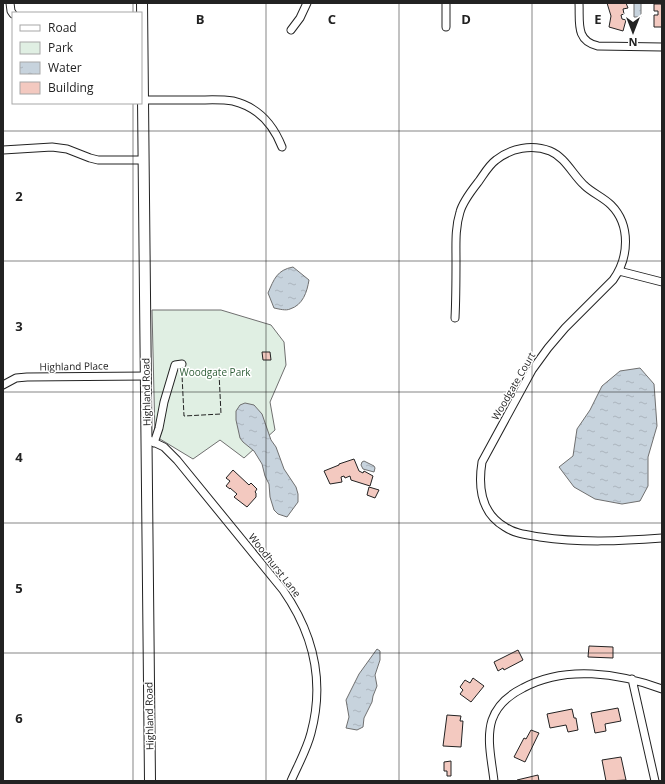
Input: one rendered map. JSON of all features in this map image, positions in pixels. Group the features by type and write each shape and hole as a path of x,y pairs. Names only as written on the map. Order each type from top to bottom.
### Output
{"street":[{"name":"Highland Road","path":"142,3 146,376 150,441 150,781"},
{"path":"291,30 300,18 308,3"},
{"path":"446,3 446,27"},
{"path":"580,3 580,28 582,35 585,41 592,45 662,47"},
{"path":"143,100 218,100 239,103 258,113 269,122 277,134 282,147"},
{"path":"3,150 52,147 67,149 98,160 144,160"},
{"path":"456,318 456,229 460,210 472,190 496,160 517,149 538,147 551,151 557,155 584,185 610,204 622,221 626,242 624,257 619,272 662,282"},
{"name":"Woodgate Court","path":"619,272 614,280 565,328 532,370 482,462 480,487 482,499 488,510 504,527 514,532 556,540 587,542 662,538"},
{"path":"150,441 160,428 164,402 175,365 182,364"},
{"name":"Highland Place","path":"3,385 16,378 27,377 146,376"},
{"name":"Woodhurst Lane","path":"150,441 164,447 177,460 283,590 295,608 304,626 311,645 315,665 317,699 311,734 291,781"},
{"path":"494,781 490,744 492,720 504,700 514,692 546,678 582,674 632,679 662,689"},
{"path":"632,679 655,781"}],"green space":[{"name":"Woodgate Park","path":"152,310 221,310 271,325 284,342 286,365 270,402 275,430 244,458 220,440 193,459 155,436"}],"water":[{"path":"634,3 641,3 641,17 634,17"},
{"path":"293,267 309,280 304,298 288,310 274,308 268,293 272,283 283,270"},
{"path":"640,368 654,384 657,426 648,457 648,486 640,501 622,504 595,499 574,487 559,467 573,456 577,429 590,410 602,386 620,371"},
{"path":"245,403 254,405 262,414 271,440 276,447 284,469 296,487 298,502 287,517 278,514 274,510 270,497 269,484 262,464 254,451 240,438 236,420 236,411 240,405"},
{"path":"364,461 374,466 374,472 363,469 361,465"},
{"path":"377,649 380,651 380,660 375,675 377,686 372,702 364,718 363,727 357,730 346,728 349,717 346,700 359,674"}],"building":[{"path":"607,3 626,3 628,8 623,9 624,14 621,15 622,19 626,20 623,31 609,27 611,16"},
{"path":"654,4 661,4 662,6 662,27 654,27 654,15 658,15 658,11 654,11"},
{"path":"262,352 270,352 271,360 263,360"},
{"path":"354,459 359,471 363,473 364,471 373,476 370,486 351,480 350,476 345,478 344,476 341,477 342,482 330,484 324,471"},
{"path":"233,470 249,485 251,483 257,489 255,492 256,497 247,507 234,497 237,494 226,486 230,481 226,478"},
{"path":"369,487 379,490 375,498 367,495"},
{"path":"589,646 613,647 613,658 588,657"},
{"path":"518,650 523,660 504,670 503,668 498,671 494,662"},
{"path":"473,678 484,686 471,702 460,694 463,690 460,687 465,680 470,683"},
{"path":"618,708 621,721 605,724 606,731 595,733 591,713"},
{"path":"572,709 574,718 576,718 578,730 568,732 566,725 550,728 547,714"},
{"path":"447,715 461,716 460,721 463,721 461,747 443,746"},
{"path":"531,730 539,733 525,762 514,757 524,738 526,739"},
{"path":"621,757 626,780 606,781 602,760"},
{"path":"451,761 451,776 447,776 447,771 444,771 444,762"},
{"path":"538,775 539,781 517,781 517,780"}],"fence":[{"path":"219,373 221,414 184,416 182,375 219,373"}]}
